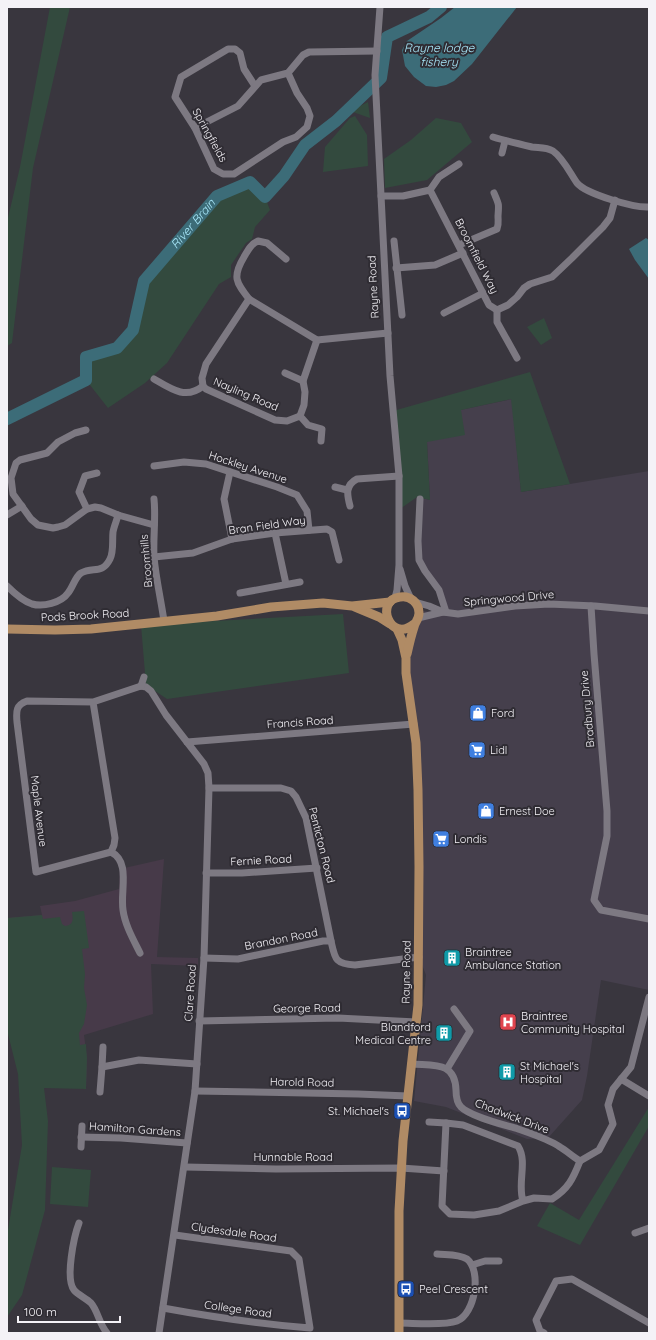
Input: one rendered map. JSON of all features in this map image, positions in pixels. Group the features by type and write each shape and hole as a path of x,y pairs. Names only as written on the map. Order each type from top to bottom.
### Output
{"main road":[{"path":"352,606 406,597 413,601"},
{"name":"Rayne Road","path":"392,600 386,613 387,619 394,626 402,640 406,658 407,679 414,724 418,790 419,988 401,1168 399,1211 399,1333"},
{"name":"Rayne Road","path":"406,658 418,608 413,601"},
{"name":"Pods Brook Road","path":"7,629 90,629 217,616 271,607 323,602 352,606"},
{"path":"352,606 379,617 394,626 406,629 416,621"}],"street":[{"name":"Rayne Road","path":"380,7 375,75 390,376 399,476 399,566 397,590 392,600"},
{"name":"Springfields","path":"254,86 244,69 240,53 235,49 228,49 181,77 175,97 195,128 214,169 223,174 234,174 283,142 296,137 307,127 310,116 288,73"},
{"path":"195,128 238,106 254,86 261,80 288,73 303,55 309,52 377,50"},
{"path":"493,137 505,141 546,148 554,152 561,159 578,184 585,190 638,207 649,207"},
{"path":"502,153 505,141"},
{"path":"381,196 403,196 430,190 439,177 458,164"},
{"name":"Broomfield Way","path":"430,190 464,253 489,305 497,310 508,305 524,288 530,284 552,277 604,227 610,218 615,200"},
{"path":"459,245 497,229 500,207 494,193"},
{"path":"286,259 267,243 258,241 250,246 237,267 236,273 239,285 249,299 317,340 388,333"},
{"path":"394,241 402,315"},
{"path":"396,268 435,265 446,262 464,253"},
{"path":"444,313 483,293"},
{"name":"Nayling Road","path":"249,299 206,364 202,378 203,386 213,393 275,420 287,421 300,416"},
{"path":"497,310 497,322 517,358"},
{"path":"317,340 303,381 305,392 304,404 300,416 308,425 322,429 321,441"},
{"path":"285,373 303,381"},
{"path":"154,379 172,389 182,392 198,390 203,386"},
{"path":"86,430 75,433 58,442 47,453 20,460 16,463 11,478 13,494 38,525 53,528 65,525 87,509 95,507 154,525"},
{"name":"Hockley Avenue","path":"154,466 184,462 206,464 297,495 307,510 309,530"},
{"path":"230,472 224,500 232,539"},
{"path":"87,509 78,492 85,476 97,473"},
{"path":"350,506 347,490 353,481 357,479 399,476"},
{"path":"335,487 347,490"},
{"name":"Broomhills","path":"154,499 154,557 164,621"},
{"path":"420,499 418,541 419,560 439,590 445,612"},
{"path":"7,515 22,506"},
{"path":"7,586 28,602 33,604 55,602 61,599 67,594 80,574 85,571 100,570 106,565 112,554 113,532 118,514"},
{"name":"Bran Field Way","path":"154,557 193,553 232,539 275,533 327,529 332,532 339,560"},
{"path":"275,533 286,584"},
{"name":"Rayne Road","path":"399,566 405,586 413,601"},
{"path":"240,593 300,582"},
{"name":"Springwood Drive","path":"413,601 445,612 458,614 515,606 549,604 649,611"},
{"name":"Bradbury Drive","path":"591,606 607,811 607,836 594,900 601,910 649,919"},
{"name":"Springwood Drive","path":"416,621 445,612"},
{"path":"140,953 131,937 123,912 123,868 119,858 111,852 114,846 115,838 93,702 141,686 144,677"},
{"name":"Clare Road","path":"141,686 146,687 151,691 204,764 208,773 209,788 204,958 195,1091 175,1235 159,1333"},
{"name":"Maple Avenue","path":"93,702 27,701 17,708 17,722 36,872 111,852"},
{"name":"Francis Road","path":"187,742 414,724"},
{"name":"Penticton Road","path":"209,788 272,787 291,791 301,805 306,818 331,941"},
{"name":"Fernie Road","path":"206,873 242,873 317,868"},
{"name":"Brandon Road","path":"204,958 238,959 323,941 331,941 336,960 345,965 419,957"},
{"path":"446,1124 442,1206 450,1214 474,1215 499,1211 523,1200 534,1198 552,1200 564,1191 575,1173 580,1161 599,1150 607,1137 613,1124 608,1105 613,1089 631,1067 646,1000"},
{"path":"412,1064 447,1069 470,1031 454,1009"},
{"name":"George Road","path":"199,1022 338,1018 416,1022"},
{"path":"100,1092 103,1047"},
{"path":"102,1067 139,1060 197,1064"},
{"name":"Chadwick Drive","path":"447,1069 452,1072 456,1080 456,1097 460,1107 492,1122 518,1129 560,1146 580,1161"},
{"path":"621,1079 649,1096"},
{"name":"Harold Road","path":"195,1091 408,1096"},
{"path":"429,1122 463,1125 518,1146 523,1153 520,1193 523,1200"},
{"path":"81,1147 82,1126"},
{"name":"Hamilton Gardens","path":"81,1137 121,1138 188,1143"},
{"name":"Hunnable Road","path":"185,1167 276,1169 401,1168 444,1171"},
{"path":"70,1225 78,1226 71,1261 70,1283 73,1289 91,1304 107,1333"},
{"path":"635,1233 649,1228"},
{"name":"Clydesdale Road","path":"175,1235 291,1251 299,1259 310,1328"},
{"path":"399,1323 448,1323 458,1321 465,1314 474,1295 475,1284 472,1265 466,1259 456,1256 437,1254"},
{"path":"472,1265 485,1261 498,1261"},
{"path":"544,1333 540,1331 536,1320 556,1281 572,1279 649,1323"},
{"name":"College Road","path":"163,1308 200,1315 310,1328"}],"shaded area":[{"path":"512,399 521,492 649,471 649,990 601,980 582,1100 548,1138 527,1139 446,1107 414,1101 426,975 419,957 418,790 406,673 419,611 446,612 439,590 419,560 419,514 417,497 430,500 427,442 460,410"},
{"path":"164,859 157,957 198,958 198,966 151,964 153,1014 84,1035 87,1058 86,1089 7,918 42,915 40,906 75,901 119,889 120,869"}],"green space":[{"path":"50,7 70,7 33,168 12,343 7,346 7,222 20,167"},
{"path":"368,102 370,118 350,111"},
{"path":"355,116 367,135 368,166 323,172 325,147 350,118"},
{"path":"436,118 461,123 472,142 427,180 385,188 384,159 411,140"},
{"path":"250,182 265,197 270,210 255,227 252,239 246,243 231,265 231,277 219,284 167,363 145,383 108,408 86,380 86,357 117,348 133,330 144,281 217,196"},
{"path":"544,318 552,338 541,345 527,327"},
{"path":"530,372 570,484 521,492 511,399 461,410 465,435 427,442 430,500 417,497 400,509 393,411"},
{"path":"343,614 349,673 167,699 146,685 141,625"},
{"path":"84,911 89,948 82,949 85,974 84,988 87,1005 84,1024 79,1033 80,1045 86,1044 86,1089 44,1088 48,1121 45,1210 22,1295 7,1317 7,1236 22,1145 18,1074 7,1030 7,918 42,915 43,919 60,917 62,924 65,926 70,924 73,919 72,912"},
{"path":"649,1107 649,1126 580,1245 537,1226 550,1203 579,1220"},
{"path":"52,1167 91,1170 88,1207 50,1204"}],"water":[{"name":"Rayne lodge fishery","path":"455,7 517,7 472,64 454,81 446,85 436,87 426,86 414,77 405,66 402,50 407,41"},
{"path":"646,238 649,240 649,279 629,249"}],"waterway":[{"name":"River Brain","path":"7,419 86,380 86,357 117,348 133,330 144,281 217,196 250,182 265,197 284,176 305,145 336,121 381,78 387,37 429,17 441,7"}],"place":[{"name":"Ford","path":"478,713"},
{"name":"Lidl","path":"477,750"},
{"name":"Ernest Doe","path":"486,811"},
{"name":"Londis","path":"441,839"},
{"name":"Braintree Ambulance Station","path":"452,958"},
{"name":"Braintree Community Hospital","path":"508,1022"},
{"name":"Blandford Medical Centre","path":"444,1033"},
{"name":"St Michael's Hospital","path":"507,1072"},
{"name":"St. Michael's","path":"402,1111"},
{"name":"Peel Crescent","path":"406,1289"}]}
